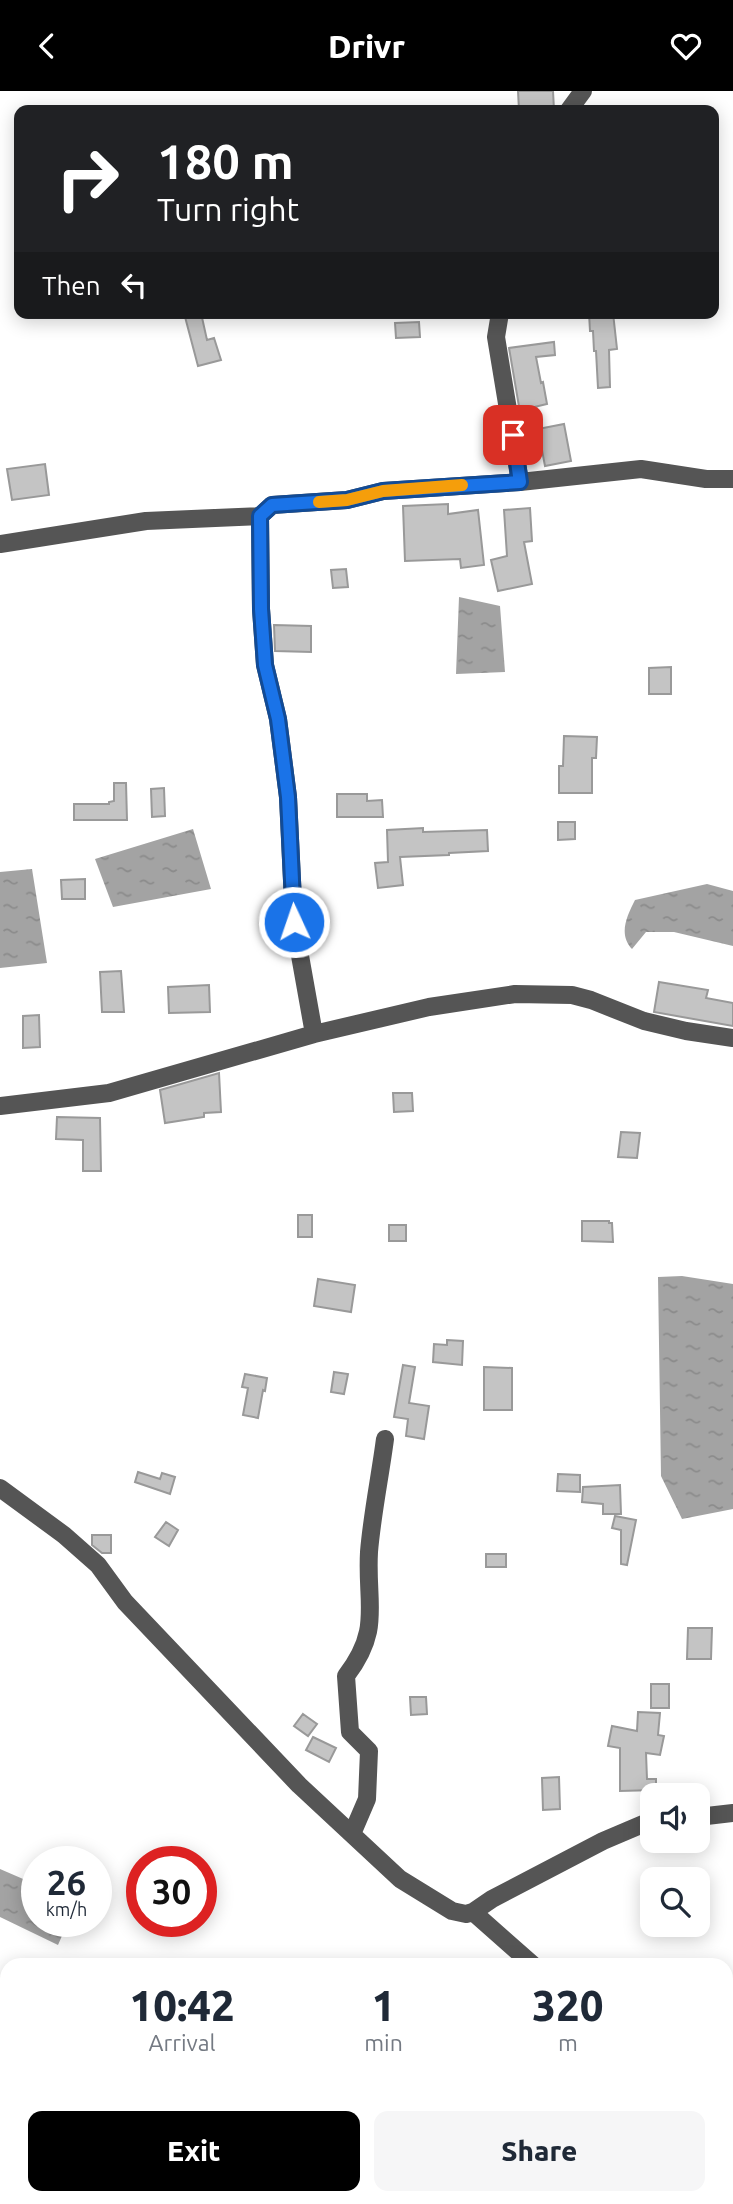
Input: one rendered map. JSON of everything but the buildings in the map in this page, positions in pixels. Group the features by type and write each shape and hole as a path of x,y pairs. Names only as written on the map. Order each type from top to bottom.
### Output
{"street":[{"path":"499,319 496,337 520,482"},
{"path":"0,544 146,521 260,516 272,505 347,500 383,491 520,482 641,469 706,479 733,479"},
{"path":"260,516 261,609 265,665 278,719 288,797 294,922 314,1034"},
{"path":"0,1106 108,1093 314,1034 429,1007 514,994 551,993 591,1000 655,1023 733,1038"},
{"path":"352,1834 367,1799 369,1751 350,1732 346,1677 360,1658 372,1619 369,1553 385,1440"},
{"path":"0,1488 64,1535 98,1565 125,1602 299,1786 400,1879 452,1911 460,1914 473,1912 492,1899 603,1841 640,1825"},
{"path":"710,1816 733,1813"},
{"path":"473,1912 525,1958"}],"water":[{"path":"459,597 500,606 505,672 456,674"},
{"path":"193,829 211,889 113,907 95,859"},
{"path":"32,869 47,963 0,968 0,872"},
{"path":"707,884 733,891 733,946 674,932 646,932 632,949 625,937 625,931 635,900"},
{"path":"682,1276 733,1284 733,1509 682,1519 661,1476 658,1277"},
{"path":"0,1869 21,1878 21,1927 0,1917"},
{"path":"41,1937 61,1937 58,1945"}],"slow traffic":[{"path":"319,502 347,500 383,491 462,485"}],"route":[{"path":"294,922 288,797 278,719 265,665 261,609 260,516 272,505 347,500 383,491 520,482 513,435"}]}
